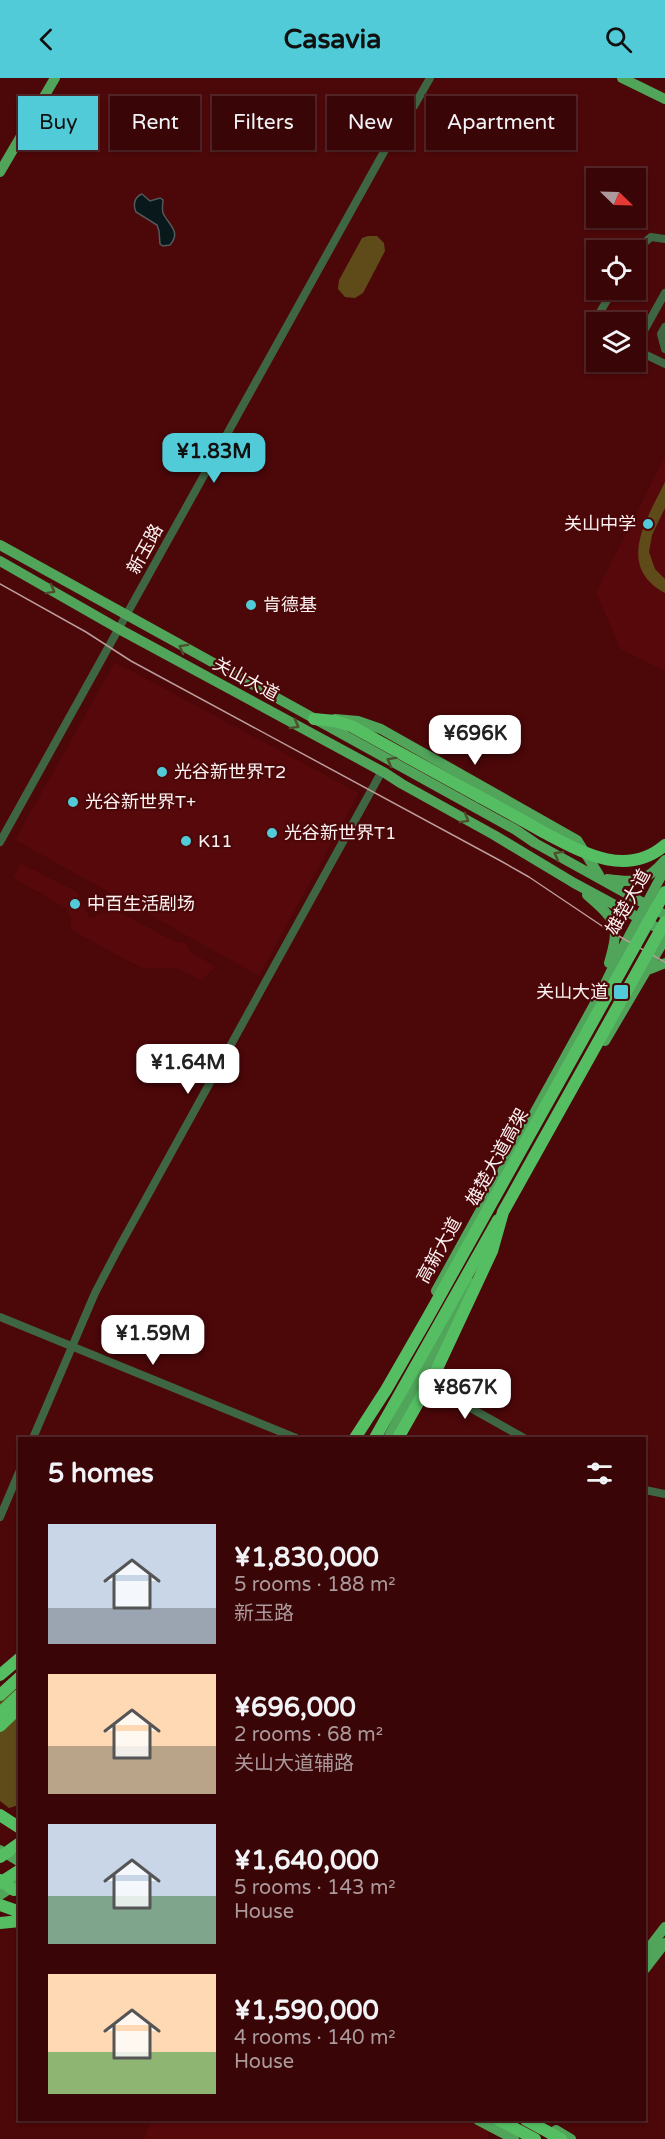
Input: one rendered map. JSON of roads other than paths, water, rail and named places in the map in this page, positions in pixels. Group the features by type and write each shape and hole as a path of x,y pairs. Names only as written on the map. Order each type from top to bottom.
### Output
{"highway":[{"path":"314,719 335,721 351,726 580,851 599,859 629,861 650,855 665,845"},
{"name":"雄楚大道高架","path":"357,1437 386,1390 665,892"},
{"name":"雄楚大道高架","path":"376,1437 665,922"},
{"path":"399,1437 436,1371 492,1251 503,1212"},
{"path":"0,1675 18,1660"},
{"path":"0,1695 18,1679"},
{"path":"0,1713 18,1696"},
{"path":"0,1726 18,1709"},
{"path":"0,1816 18,1827"},
{"path":"0,1825 18,1835"},
{"path":"0,1841 18,1850"},
{"path":"1,1856 18,1845"},
{"path":"1,1856 18,1852"},
{"path":"0,1882 18,1871"},
{"path":"0,1882 18,1892"},
{"path":"0,1905 18,1911"},
{"path":"0,1923 18,1921"},
{"path":"501,2121 535,2139"},
{"path":"528,2121 555,2136"}],"main road":[{"path":"0,172 55,78"},
{"path":"622,78 665,99"},
{"name":"关山大道","path":"0,545 665,915"},
{"name":"关山大道","path":"0,561 119,629 382,771 573,883 665,932"},
{"path":"314,719 358,721 391,735 577,840 601,878 624,881 643,879 654,873 665,860"},
{"name":"雄楚大道","path":"621,951 665,869"},
{"path":"573,883 607,912 614,922 615,939 599,996"},
{"path":"388,1437 532,1167 665,939"},
{"name":"高新大道","path":"357,1437 599,996 621,951"},
{"path":"650,967 665,963"},
{"path":"650,967 665,973"},
{"path":"1,1856 18,1861"},
{"path":"0,1895 18,1883"},
{"path":"646,1952 665,1927"},
{"path":"646,1968 665,1942"},
{"path":"480,2121 510,2138 525,2121"},
{"path":"529,2121 555,2129 572,2139"}],"street":[{"name":"新玉路","path":"0,842 405,114 414,106 430,78"},
{"path":"646,241 651,237 665,239"},
{"path":"646,328 665,293"},
{"path":"665,327 661,334 665,349"},
{"path":"646,353 665,364"},
{"path":"33,1437 95,1293 382,771"},
{"path":"0,1317 294,1437"},
{"path":"420,1380 522,1437"},
{"path":"0,1516 18,1475"},
{"path":"646,1490 665,1494"}],"tram line":[{"path":"0,584 86,632 131,661 529,877 608,930 665,962"}],"place":[{"name":"关山中学","path":"648,524"},
{"name":"肯德基","path":"251,605"},
{"name":"光谷新世界T2","path":"162,772"},
{"name":"光谷新世界T+","path":"73,802"},
{"name":"光谷新世界T1","path":"272,833"},
{"name":"K11","path":"186,841"},
{"name":"中百生活剧场","path":"75,904"},
{"name":"关山大道","path":"621,992"}]}
